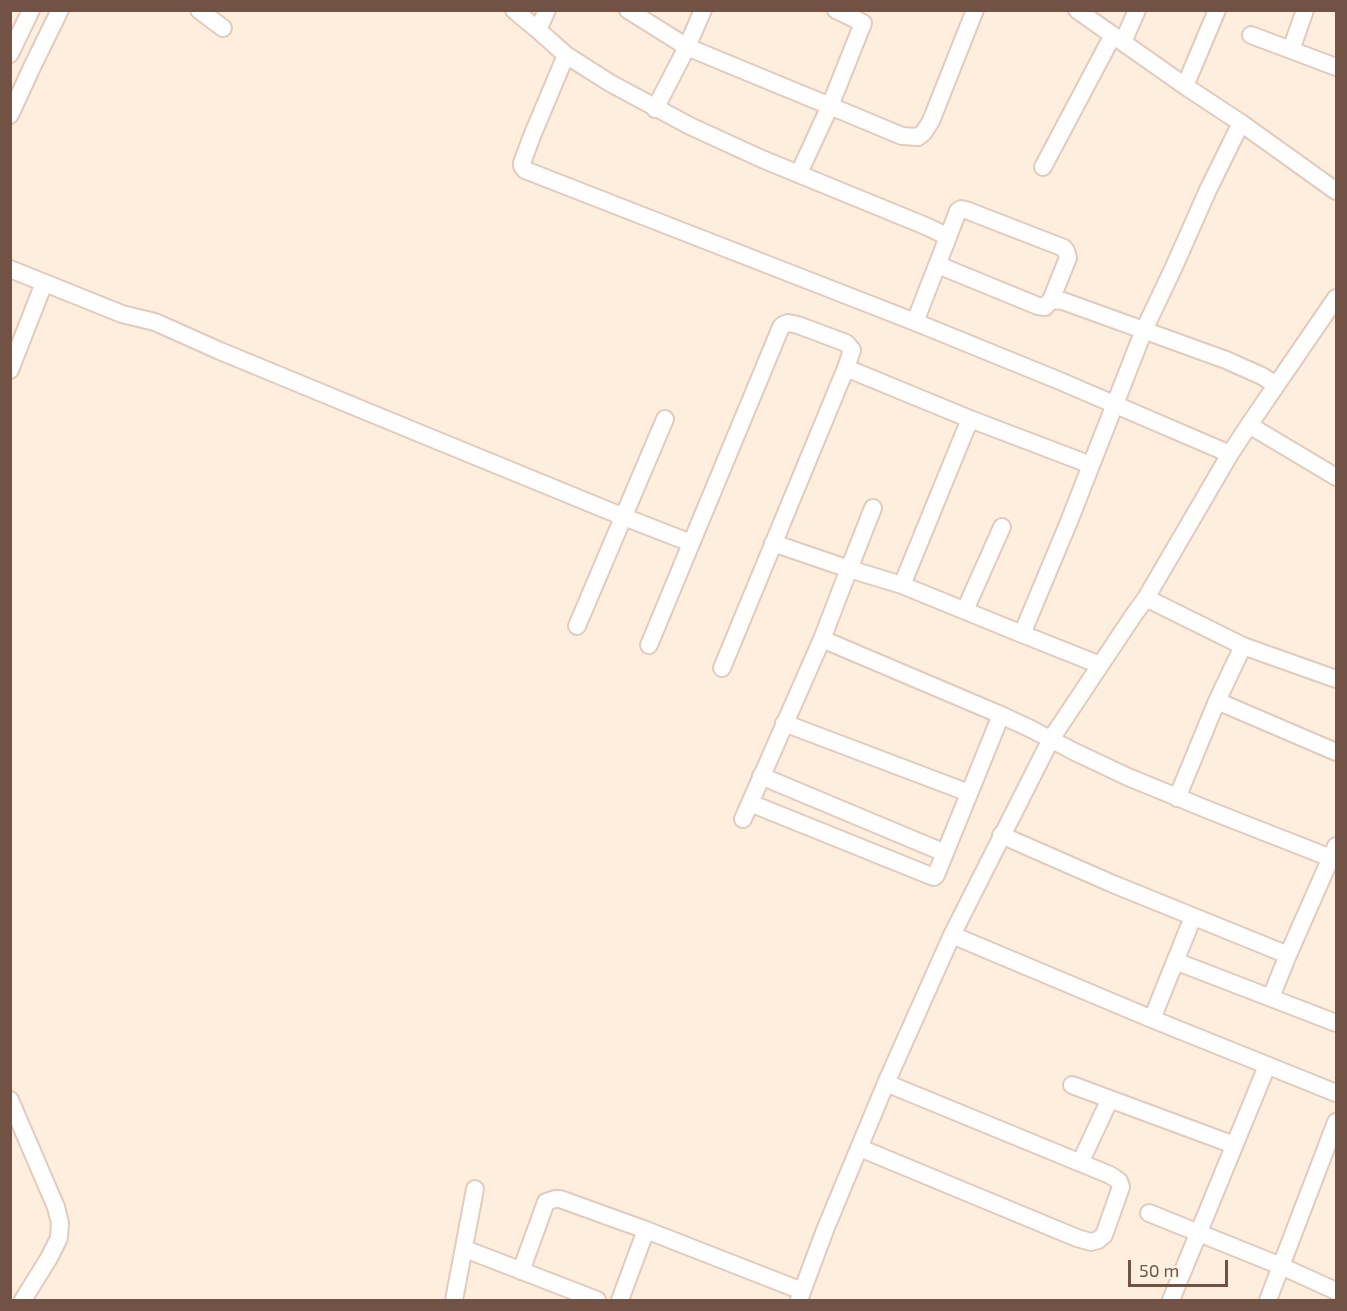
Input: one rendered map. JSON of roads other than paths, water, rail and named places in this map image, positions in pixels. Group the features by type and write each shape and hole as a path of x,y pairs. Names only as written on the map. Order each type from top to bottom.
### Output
{"street":[{"path":"10,54 31,10"},
{"path":"10,115 60,10"},
{"path":"199,10 223,28"},
{"path":"514,10 566,55 655,109 727,144 948,237"},
{"path":"538,30 548,10"},
{"path":"628,10 687,47 902,136 918,137 931,121 975,10"},
{"path":"655,109 703,10"},
{"path":"799,173 830,106 866,17 836,10"},
{"path":"1077,10 1185,86 1334,183"},
{"path":"1043,167 1137,10"},
{"path":"1185,86 1217,10"},
{"path":"1291,50 1305,10"},
{"path":"1251,35 1336,67"},
{"path":"566,55 522,163 525,170 915,322 1230,454"},
{"path":"1022,634 1144,330 1241,123"},
{"path":"915,322 958,211 962,209 1064,248 1068,258 1051,300 1045,307 938,265"},
{"path":"10,269 122,314 155,322 220,351 692,543"},
{"path":"10,370 44,283"},
{"path":"521,1271 546,1202 551,1199 560,1199 646,1230 801,1296 825,1230 886,1083 952,935 1051,739 1146,598 1230,454 1336,298"},
{"path":"1051,300 1063,301 1226,360 1276,385"},
{"path":"649,645 781,327 788,323 798,325 846,343 852,350 722,668"},
{"path":"846,368 1090,465"},
{"path":"577,626 666,419"},
{"path":"902,585 970,419"},
{"path":"1249,425 1336,477"},
{"path":"743,819 822,639 873,508"},
{"path":"965,610 1002,526"},
{"path":"773,543 902,585 1100,665"},
{"path":"1146,598 1243,646 1336,679"},
{"path":"822,639 1001,715 1128,777 1178,798 1335,854 1288,955 1271,998"},
{"path":"1178,798 1217,701 1243,646"},
{"path":"1217,701 1336,752"},
{"path":"750,803 934,877 1001,715"},
{"path":"784,723 969,793"},
{"path":"761,776 945,853"},
{"path":"1001,835 1288,955"},
{"path":"1152,1019 1193,917"},
{"path":"952,935 1336,1094"},
{"path":"1175,961 1336,1023"},
{"path":"1171,1300 1267,1066"},
{"path":"860,1148 1077,1238 1091,1242 1104,1235 1121,1187 1119,1181 1110,1175 886,1083"},
{"path":"1072,1085 1234,1145"},
{"path":"1080,1163 1110,1099"},
{"path":"10,1100 56,1207 60,1223 58,1238 50,1258 23,1300"},
{"path":"1268,1300 1336,1122"},
{"path":"454,1300 476,1189"},
{"path":"1149,1214 1281,1266 1336,1291"},
{"path":"620,1300 646,1230"},
{"path":"465,1249 597,1300"}]}
